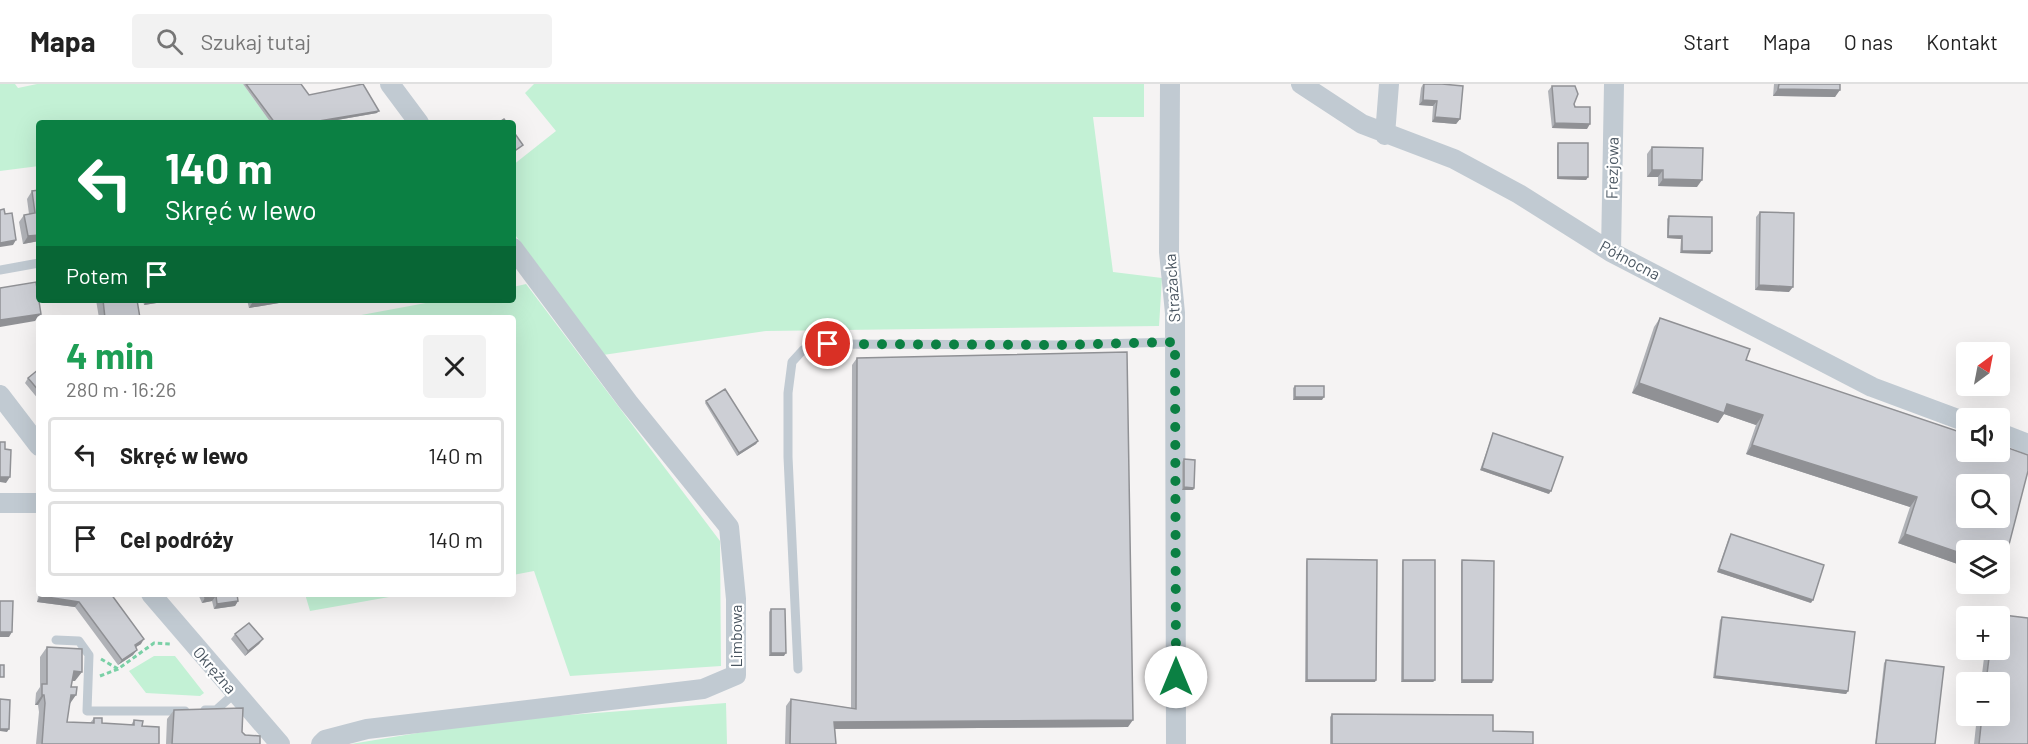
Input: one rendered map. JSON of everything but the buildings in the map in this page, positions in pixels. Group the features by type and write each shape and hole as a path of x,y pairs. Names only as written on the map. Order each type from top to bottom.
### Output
{"street":[{"path":"390,84 417,120"},
{"name":"Strażacka","path":"1170,84 1169,252 1175,342 1176,744"},
{"name":"Północna","path":"1301,84 1336,108 1385,135 1454,159 1519,194 1611,252 1872,387 1956,418"},
{"path":"1385,135 1389,84"},
{"name":"Frezjowa","path":"1611,252 1614,84"},
{"name":"Limbowa","path":"321,744 324,740 367,729 703,689 736,675 736,599 729,527 628,402 516,252"},
{"path":"0,395 36,443"},
{"path":"2010,438 2028,444"},
{"path":"0,503 36,503"},
{"name":"Okrężna","path":"154,597 280,744"}],"lane":[{"path":"0,270 36,264"},
{"path":"798,669 788,457 788,393 792,362 803,350 828,344 1061,345 1175,342"},
{"path":"56,640 79,641 89,657 87,711 216,710 235,693"}],"path":[{"path":"88,677 96,678 118,669 154,643 178,643"},
{"path":"89,657 96,657 118,669"}],"green space":[{"path":"0,84 15,84 18,88 37,84 243,84 269,120 36,120 36,166 0,171"},
{"path":"534,84 1144,84 1144,117 1093,117 1113,272 1162,278 1159,326 766,331 603,355 516,236 516,163 556,131 525,93"},
{"path":"526,284 720,541 721,666 570,676 534,571 516,574 516,315 361,315 426,303 516,303 516,286"},
{"path":"306,597 389,597 310,611"},
{"path":"154,656 175,656 204,693 200,696 146,693 129,671"},
{"path":"726,703 727,744 351,744 490,721"}],"route":[{"path":"828,344 1061,345 1175,342 1176,677"}]}
